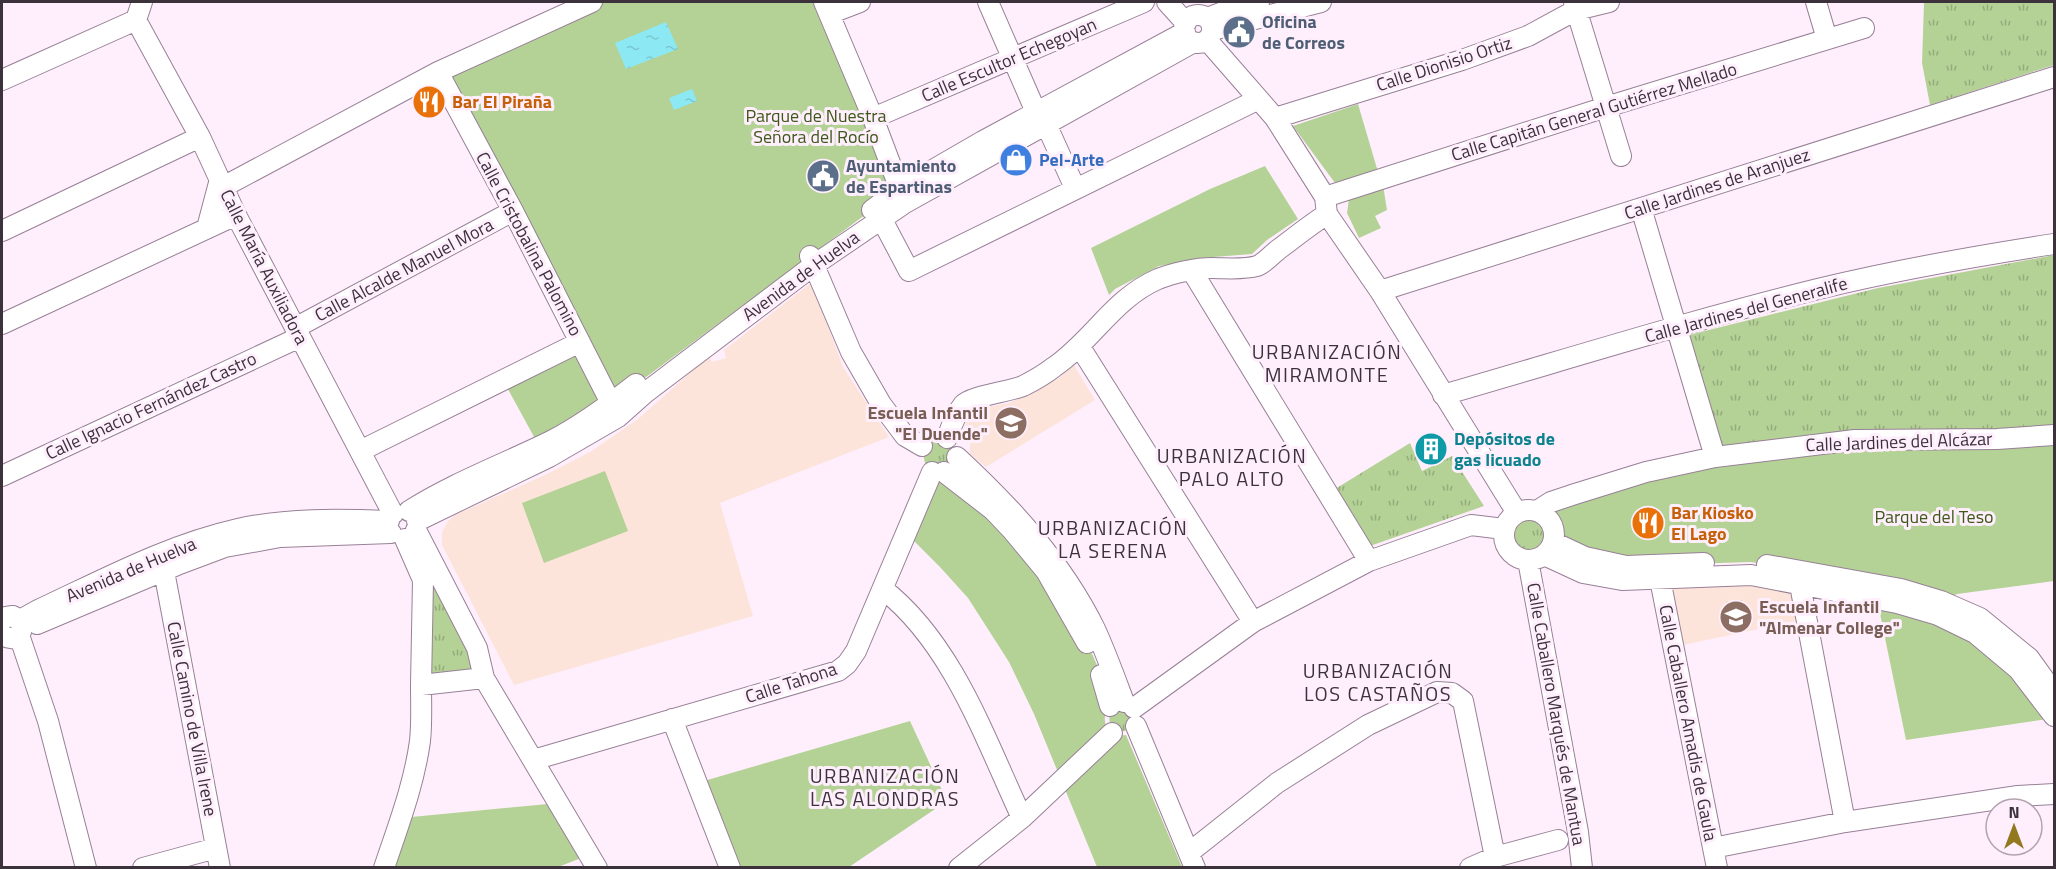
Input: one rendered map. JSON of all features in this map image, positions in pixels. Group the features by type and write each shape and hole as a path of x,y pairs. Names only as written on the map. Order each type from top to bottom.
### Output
{"street":[{"path":"207,228 221,183 438,72 592,2"},
{"path":"860,2 827,8 903,196"},
{"path":"988,2 1075,188"},
{"name":"Calle Escultor Echegoyan","path":"873,118 1144,2"},
{"path":"1167,2 1196,26 1257,100 1275,118 1326,206 1443,395 1527,512"},
{"path":"1196,26 1231,9 1259,2"},
{"path":"1196,26 1321,2"},
{"name":"Calle Dionisio Ortiz","path":"1275,118 1473,56 1528,36 1575,6 1610,2"},
{"path":"1816,2 1827,39"},
{"path":"1575,6 1621,156"},
{"path":"2,80 139,10"},
{"name":"Calle María Auxiliadora","path":"139,10 236,215 360,451 403,524"},
{"name":"Avenida de Huelva","path":"9,624 171,561 225,547 280,537 403,524 429,499 614,410 812,260 903,196 1196,26"},
{"name":"Calle Capitán General Gutiérrez Mellado","path":"1326,206 1606,107 1864,28"},
{"name":"Calle Cristobalina Palomino","path":"438,72 513,212 614,410"},
{"name":"Calle Jardines de Aranjuez","path":"1380,291 2055,77"},
{"path":"881,218 909,271 1257,100"},
{"path":"2,231 200,137"},
{"name":"Avenida de Huelva","path":"812,260 881,218 903,196"},
{"path":"947,438 964,404 974,398 1024,385 1054,367 1080,347 1102,321 1129,296 1160,279 1192,271 1258,265 1308,226 1326,206"},
{"path":"1641,208 1715,457"},
{"name":"Calle Alcalde Manuel Mora","path":"298,333 513,212"},
{"path":"2,324 236,215"},
{"name":"Calle Jardines del Generalife","path":"1443,395 1676,327 1820,289 2055,244"},
{"path":"812,260 851,352 881,404 905,436 922,446"},
{"path":"1192,271 1370,561"},
{"name":"Calle Ignacio Fernández Castro","path":"2,476 298,333"},
{"path":"360,451 580,342"},
{"path":"1080,347 1253,622"},
{"name":"Calle Jardines del Alcázar","path":"1527,512 1575,494 1647,472 1715,457 1855,440 1997,439 2055,435"},
{"path":"944,467 953,443 947,438 933,437 922,446 920,458 926,469 944,467 1020,519 1058,568 1079,600 1096,630 1124,719 1186,864 1277,783 1368,725 1437,692 1452,693 1463,701 1495,857"},
{"name":"Calle Tahona","path":"533,760 838,670 847,664 856,651 883,589 944,467"},
{"path":"1542,552 1554,532 1545,516 1527,512 1509,519 1504,529 1504,540 1509,550 1517,557 1542,552 1585,557 1626,566 1751,562 1900,590 1941,601 1980,618 2029,658 2055,693"},
{"path":"403,524 477,648 484,678 597,867"},
{"path":"384,867 410,791 420,739 423,580 403,524"},
{"path":"959,867 1022,818 1124,719 1253,622 1370,561 1471,525 1504,529"},
{"path":"1542,552 1583,573 1622,580 1751,575 1897,603 1938,615 1975,633 2018,669 2055,716"},
{"name":"Calle Caballero Marqués de Mantua","path":"1542,552 1582,867"},
{"name":"Calle Camino de Villa Irene","path":"171,561 220,867"},
{"name":"Calle Caballero Amadis de Gaula","path":"1660,579 1717,867"},
{"path":"1800,585 1845,822"},
{"path":"883,589 898,601 919,624 946,662 961,688 1022,818"},
{"path":"9,624 44,722 86,867"},
{"path":"421,685 484,678"},
{"path":"672,719 730,867"},
{"path":"58,774 79,867"},
{"path":"1713,848 1845,822 2018,796 2055,794"},
{"path":"1470,867 1495,857 1558,840"},
{"path":"142,867 216,848"}],"shaded area":[{"path":"812,282 843,367 889,437 720,503 753,616 514,685 442,545 442,533 447,522 455,515 545,475 590,452 638,419 709,356 712,362 726,358 724,350"},
{"name":"Escuela Infantil \"El Duende\"","path":"1074,365 1095,400 986,467 970,454 970,441 963,431 969,415 975,409 1009,403 1059,378"},
{"name":"Escuela Infantil \"Almenar College\"","path":"1732,582 1791,588 1796,621 1683,645 1670,586"}],"green space":[{"name":"Parque de Nuestra Señora del Rocío","path":"592,2 824,2 900,189 634,386 539,446 503,380 580,342 438,72"},
{"path":"1924,2 2054,2 2054,65 1930,105 1922,63"},
{"path":"1358,104 1378,172 1335,183 1293,126"},
{"path":"1265,166 1298,219 1267,240 1252,254 1201,258 1159,266 1115,289 1109,295 1091,248 1210,189"},
{"path":"1383,185 1387,210 1375,216 1381,228 1359,238 1347,213 1349,199"},
{"path":"2054,255 2054,428 1721,449 1689,335 1878,288"},
{"name":"Parque del Teso","path":"2054,435 2054,581 1957,594 1941,601 1901,589 1751,562 1626,566 1553,542 1552,528 1545,516 1551,502 1715,457"},
{"path":"935,440 948,444 952,451 950,465 928,467 925,463 923,454 930,442"},
{"path":"1410,443 1422,471 1452,456 1484,506 1370,546 1335,489"},
{"path":"605,471 628,531 544,563 522,503"},
{"path":"932,472 993,510 1085,638 1100,672 1107,710 1106,725 1115,734 1126,735 1182,867 1097,867 1034,714 1009,662 968,598 906,533"},
{"path":"1529,515 1537,516 1543,521 1548,527 1548,543 1543,549 1537,554 1529,555 1521,554 1515,549 1510,543 1509,535 1510,527 1515,521 1521,516"},
{"path":"412,536 484,678 421,685 423,580"},
{"path":"1877,599 1975,633 2054,718 1906,740"},
{"path":"1742,600 1742,623 1727,626 1726,602"},
{"path":"1123,706 1134,718 1128,730 1120,732 1110,726 1109,714"},
{"path":"910,721 947,801 849,867 730,867 697,783"},
{"path":"558,803 589,855 558,867 384,868 401,818"}],"water":[{"path":"666,22 678,49 626,69 615,43"},
{"path":"692,89 697,101 674,110 669,98"}],"place":[{"name":"Oficina de Correos","path":"1239,32"},
{"name":"Bar El Piraña","path":"429,102"},
{"name":"Pel-Arte","path":"1016,160"},
{"name":"Ayuntamiento de Espartinas","path":"823,176"},
{"name":"Escuela Infantil \"El Duende\"","path":"1011,423"},
{"name":"Depósitos de gas licuado","path":"1431,449"},
{"name":"Bar Kiosko El Lago","path":"1648,523"},
{"name":"Escuela Infantil \"Almenar College\"","path":"1736,617"}],"district":[{"name":"URBANIZACIÓN MIRAMONTE","path":"1327,364"},
{"name":"URBANIZACIÓN PALO ALTO","path":"1232,468"},
{"name":"URBANIZACIÓN LA SERENA","path":"1113,540"},
{"name":"URBANIZACIÓN LOS CASTAÑOS","path":"1378,682"},
{"name":"URBANIZACIÓN LAS ALONDRAS","path":"885,788"}]}
